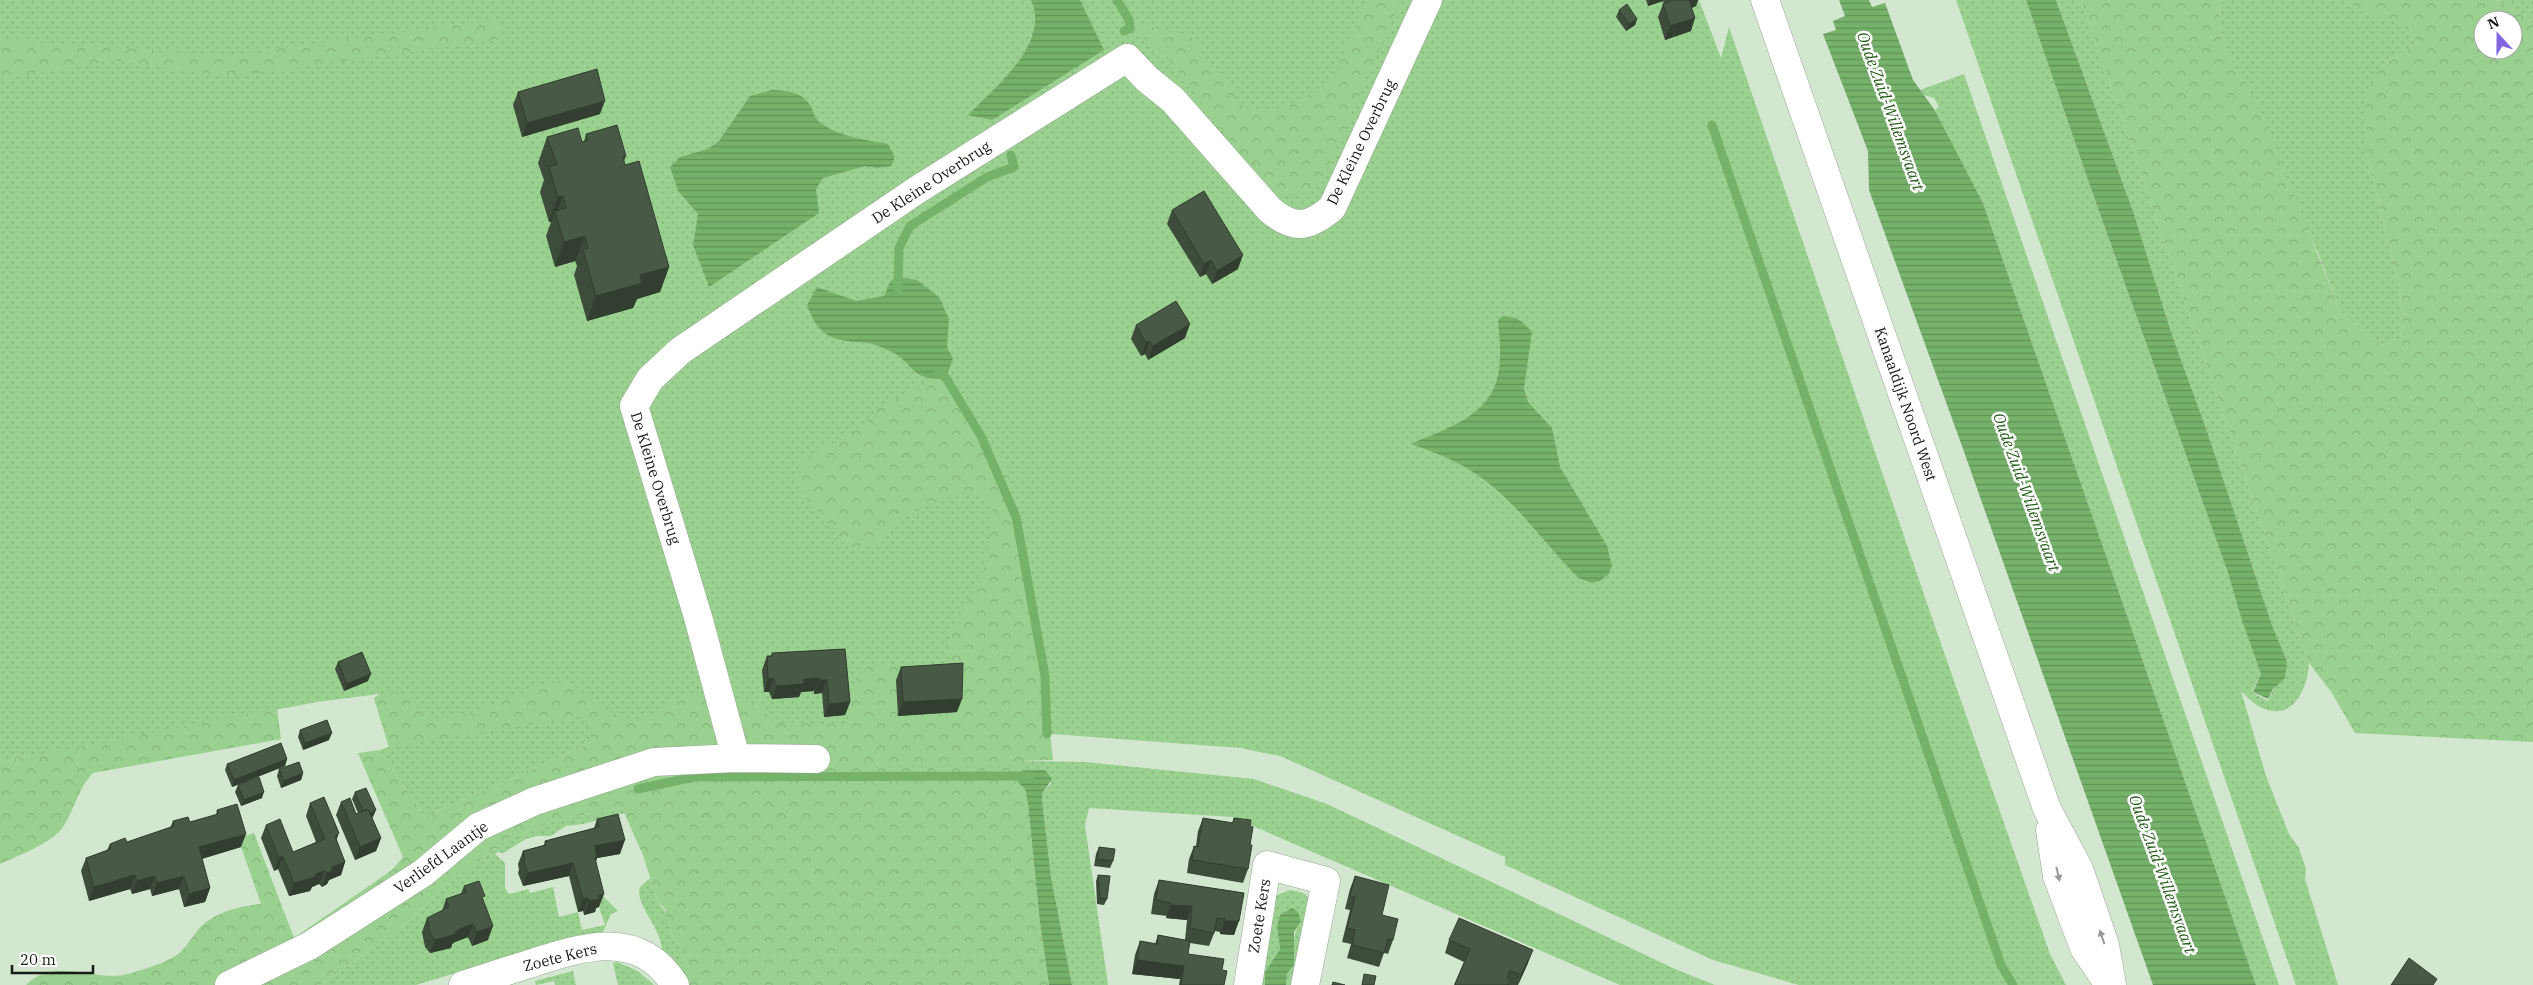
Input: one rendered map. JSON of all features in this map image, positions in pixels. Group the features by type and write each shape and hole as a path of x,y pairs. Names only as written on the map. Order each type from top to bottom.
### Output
{"street":[{"name":"De Kleine Overbrug","path":"736,758 698,617 634,406 650,379 680,351 917,190 1127,58 1147,79 1173,100 1270,210 1284,222 1298,225 1315,222 1332,208 1428,0"},
{"name":"Kanaaldijk Noord West","path":"1765,0 2047,809 2079,869 2105,945 2110,985"},
{"name":"Verliefd Laantje","path":"229,985 308,946 423,873 478,828 534,801 654,762 736,758 816,759"},
{"name":"Zoete Kers","path":"1248,985 1267,865 1326,881 1304,985"},
{"name":"Zoete Kers","path":"463,985 558,954 609,946 633,951 655,962 675,985"}],"green space":[{"path":"0,0 1699,0 1721,58 1729,27 2050,954 2066,985 1799,985 1713,960 1505,865 1505,857 1280,756 1240,748 1039,733 592,742 425,817 380,750 389,747 374,698 379,694 317,702 0,762"},
{"path":"1367,0 1401,0 1321,183 1307,192 1282,197 1256,175 1167,57 1126,22 1190,36 1246,110 1284,108 1331,82"},
{"path":"1956,0 2026,0 2228,573 2261,674 2252,692 2268,701 2287,661 2272,625 2207,431 2172,335 2134,214 2056,0 2081,0 2309,663 2306,683 2297,700 2290,707 2273,711 2262,708 2241,691 2266,776 2289,834 2299,848 2306,869 2305,879 2338,985 2296,985"},
{"path":"2081,0 2223,0 2219,11 2222,40 2231,60 2249,88 2275,146 2340,311 2368,337 2384,345 2400,339 2403,317 2398,282 2367,155 2365,97 2381,67 2416,43 2409,25 2367,14 2345,0 2496,0 2515,10 2473,10 2473,60 2523,60 2523,14 2533,24 2533,742 2355,733 2332,693 2309,663"},
{"path":"2223,0 2345,0 2359,10 2409,25 2416,43 2381,67 2367,155 2398,282 2403,317 2400,339 2384,345 2368,337 2340,311 2318,253 2222,40 2219,11"},
{"path":"2496,0 2533,0 2533,24 2523,14 2523,10 2515,10"},
{"path":"499,19 503,39 228,77 113,60 0,80 0,40 229,55"},
{"path":"1964,74 2279,985 2256,985 1983,203 1934,111 1939,107 1934,98 1924,95 1920,90"},
{"path":"946,378 969,425 983,437 1007,466 1044,679 1053,760 1020,761 1022,770 1019,782 1025,789 1028,804 1040,923 1049,985 689,985 681,970 684,960 682,948 672,935 665,909 657,900 643,855 622,808 557,820 505,841 458,876 402,927 321,985 26,985 38,976 51,972 64,971 118,976 156,965 178,954 198,930 211,919 227,911 261,904 238,838 254,833 294,938 392,870 403,857 358,753 380,750 425,817 592,742 585,716 389,747 374,698 389,693 399,693 407,696 423,712 431,717 443,718 475,712 534,687 566,681 608,710 626,718 641,719 679,698 690,694 702,693 757,705 763,710 770,722 846,725 854,685 865,670 875,666 887,665 914,670 927,670 939,667 950,658 948,645 950,632 956,616 978,586 985,564 992,519 992,509 986,499 976,494 965,492 954,495 904,517 878,542 853,549 837,536 825,518 803,494 796,480 797,468 805,459 863,426 880,406 928,383"},
{"path":"277,708 281,739 93,773 84,785 67,820 58,833 34,848 0,864 0,762"},
{"path":"1020,761 1085,762 1254,779 1327,804 1675,969 1715,985 1620,985 1232,817 1089,808 1085,825 1108,985 1072,985 1051,877 1042,799 1042,794 1051,783 1045,770 1022,770"},
{"path":"622,808 625,813 583,824 566,826 551,836 537,836 526,839 503,853 497,852 496,855 505,863 505,888 509,894 528,889 530,893 553,887 559,917 578,912 582,930 605,925 599,907 602,895 618,911 611,914 602,934 498,960 416,985 321,985 402,927 458,876 505,841 557,820"},
{"path":"650,878 657,900 667,914 672,935 682,948 684,960 681,970 662,953 658,935 641,901 640,887"},
{"path":"1290,890 1305,895 1311,903 1293,985 1286,985 1287,974 1294,965 1294,942 1301,920 1277,927 1280,949 1265,972 1265,985 1259,985 1273,903 1277,895"},
{"path":"617,962 638,971 654,985 618,985 613,963"},
{"path":"573,971 576,985 555,985 554,981 536,985 535,981"}],"water":[{"path":"1031,0 1080,0 1104,50 992,120 968,115 1005,78 1027,48 1033,32 1035,16"},
{"name":"Oude Zuid-Willemsvaart","path":"1839,0 1869,0 1872,7 1885,3 1913,80 1934,109 1983,203 2256,985 2153,985 1869,190 1868,151 1823,34 1836,30 1833,21 1845,16"},
{"path":"2026,0 2056,0 2134,214 2172,335 2207,431 2272,625 2287,661 2285,678 2273,689 2268,699 2253,692 2261,674 2228,573"},
{"path":"772,90 798,94 806,100 817,120 822,124 845,135 888,144 895,157 891,166 877,168 865,166 823,178 816,189 819,213 709,287 693,245 698,214 678,191 670,167 680,157 708,149 719,141 750,96"},
{"path":"896,277 917,280 939,297 949,319 947,348 953,358 946,378 925,377 914,371 898,356 876,345 830,337 817,325 807,305 817,287 856,301 884,296 890,282"},
{"path":"1503,316 1519,320 1532,332 1524,389 1528,402 1552,428 1560,467 1607,546 1612,566 1609,574 1600,581 1591,583 1579,578 1501,493 1486,481 1456,462 1411,444 1451,427 1472,415 1491,393 1499,368 1500,337 1498,320"},
{"path":"1022,770 1045,770 1052,779 1042,794 1042,799 1051,877 1072,985 1049,985 1040,923 1028,804 1025,789 1018,782"},
{"path":"1292,908 1298,912 1301,921 1294,932 1294,965 1287,974 1286,985 1265,985 1265,972 1280,949 1277,927 1280,915"}],"building":[{"path":"1672,0 1689,0 1695,18 1670,26 1663,4"},
{"path":"1627,4 1637,19 1629,24 1619,10"},
{"path":"597,69 605,101 527,123 518,92"},
{"path":"617,125 626,156 623,157 625,165 639,161 669,267 640,275 642,283 596,296 583,250 588,248 585,236 564,242 555,211 566,208 563,196 558,197 549,167 557,164 547,137 578,128 582,142 588,140 586,134"},
{"path":"1204,191 1243,255 1217,271 1211,260 1204,264 1172,210"},
{"path":"1176,301 1190,324 1153,346 1149,341 1146,343 1136,325"},
{"path":"845,649 850,702 829,704 827,680 819,680 819,678 804,679 804,684 777,686 773,678 768,679 767,656 772,656 772,653"},
{"path":"362,652 371,674 347,684 338,662"},
{"path":"963,663 962,699 903,702 901,667"},
{"path":"327,720 332,733 305,743 300,730"},
{"path":"281,743 287,759 234,780 227,764"},
{"path":"299,762 303,773 284,781 279,769"},
{"path":"259,777 264,792 244,800 238,785"},
{"path":"366,788 376,810 370,813 368,809 363,811 355,792"},
{"path":"324,797 339,833 335,836 345,862 332,867 332,871 327,873 324,871 316,874 315,877 294,883 283,856 279,858 266,825 280,819 293,852 325,839 310,803"},
{"path":"350,798 356,814 368,809 381,838 360,847 341,802"},
{"path":"237,804 246,834 199,847 210,888 189,894 184,876 157,883 155,876 137,881 135,875 94,887 86,858 111,849 110,844 125,838 127,842 174,826 173,821 188,817 190,822 218,814 217,810"},
{"path":"618,814 625,840 595,846 597,857 595,858 604,894 599,895 600,899 589,901 588,898 583,899 573,863 528,873 523,860 525,860 523,851 546,845 545,841 599,827 597,819"},
{"path":"1203,818 1233,823 1234,818 1251,820 1250,826 1253,827 1250,845 1252,845 1248,869 1192,860 1194,846 1198,847"},
{"path":"1099,847 1115,849 1113,861 1097,859"},
{"path":"1098,875 1110,876 1107,899 1100,898"},
{"path":"1355,876 1389,885 1382,915 1398,919 1393,940 1388,939 1384,953 1352,945 1355,930 1347,928 1355,897 1350,896"},
{"path":"1159,880 1244,893 1239,921 1225,921 1225,919 1217,918 1214,933 1190,928 1192,906 1171,905 1171,903 1156,900"},
{"path":"479,881 485,896 482,897 493,926 477,932 473,924 460,929 455,932 456,934 435,940 430,933 427,918 449,907 446,899 466,892 464,886"},
{"path":"1459,918 1533,950 1521,975 1510,970 1507,978 1511,980 1508,985 1456,985 1470,949 1449,940"},
{"path":"1158,935 1190,941 1188,954 1224,959 1222,970 1227,971 1224,985 1181,985 1184,966 1137,960 1140,941 1157,944"},
{"path":"2409,958 2437,979 2433,985 2391,985"},
{"path":"1364,974 1376,976 1374,985 1362,985"},
{"path":"1333,982 1345,985 1332,985"}],"waterway":[{"path":"1117,0 1129,20 1130,28 1124,31"},
{"path":"1712,125 2001,965 2013,985"},
{"path":"898,289 899,248 910,226 987,177 1014,167 1011,155"},
{"path":"939,371 946,378 981,436 1016,517 1045,676 1047,734"},
{"path":"638,789 694,777 1031,776"}]}
